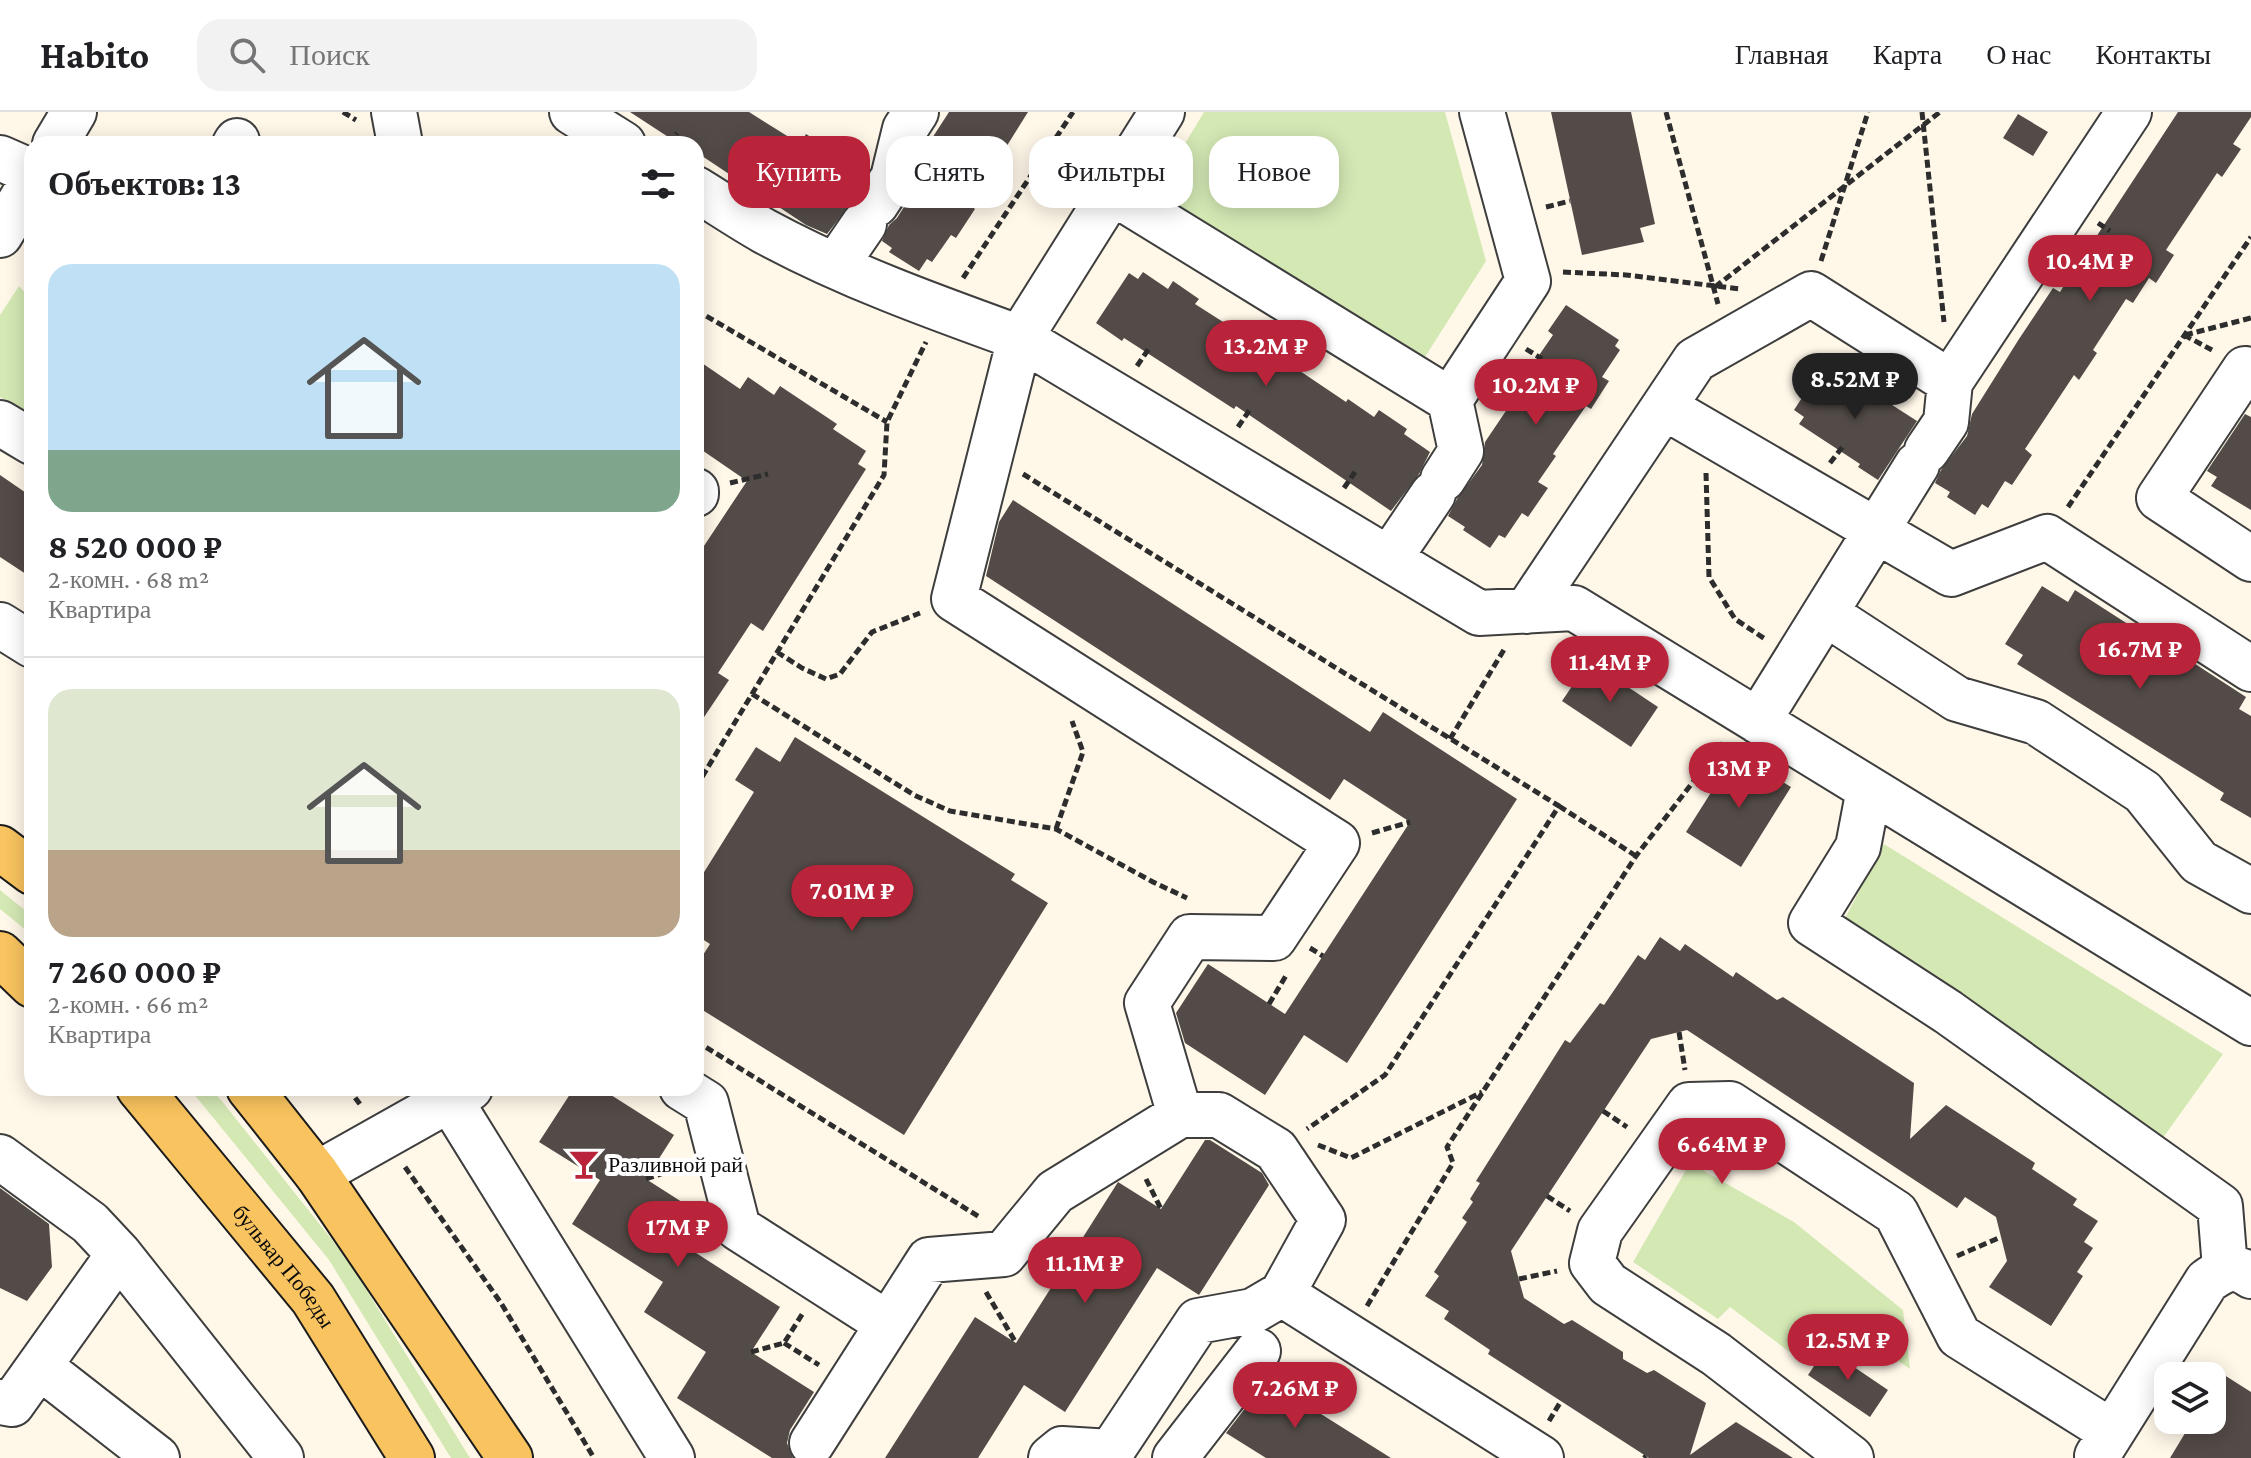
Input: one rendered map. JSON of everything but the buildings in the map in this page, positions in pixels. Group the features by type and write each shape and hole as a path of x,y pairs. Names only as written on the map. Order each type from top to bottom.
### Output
{"main road":[{"path":"0,848 24,866"},
{"path":"0,954 24,977"},
{"name":"бульвар Победы","path":"146,1096 313,1299 412,1458"},
{"path":"255,1096 317,1174 510,1458"}],"lane":[{"path":"60,136 74,112"},
{"path":"394,112 398,136"},
{"path":"572,112 610,136"},
{"path":"1147,136 1162,112"},
{"path":"1389,559 1461,451 1450,400 1528,281 1482,112"},
{"path":"1751,717 1796,660 1946,422 1950,382 2129,112"},
{"path":"836,265 893,178 900,118"},
{"path":"0,158 24,168"},
{"path":"704,194 765,231 836,265 941,310 1020,338 1479,613 1574,608 2251,1023"},
{"path":"0,235 24,195"},
{"path":"1102,208 1020,338 954,599 1337,843 1274,938 1190,937 1147,1003 1180,1115"},
{"path":"1138,208 1450,400"},
{"path":"1527,611 1695,360 1811,294 1950,382"},
{"path":"2251,372 2245,369 2159,498 2251,559"},
{"path":"1664,407 1951,574 2047,537 2251,669"},
{"path":"1825,613 1957,699 2036,722 2143,792 2199,862 2251,891"},
{"path":"0,625 24,640"},
{"path":"1851,1458 1716,1354 1608,1284 1592,1263 1600,1231 1689,1105 1730,1104 1896,1213 1959,1336 2104,1445 2207,1281 2238,1272 2220,1206 1948,1012 1811,923 1858,847 1869,789"},
{"path":"317,1174 456,1096"},
{"path":"461,1096 672,1458"},
{"path":"695,1096 706,1103 738,1228 888,1324"},
{"path":"812,1443 929,1260 1004,1254 1055,1192 1180,1115 1219,1115 1286,1143 1323,1220 1282,1294 1253,1311 1198,1321 1111,1452 1062,1449 1051,1458"},
{"path":"0,1157 90,1223 119,1254 281,1458"},
{"path":"4,1409 39,1366 119,1254"},
{"path":"1282,1294 1541,1458"},
{"path":"1175,1458 1258,1351"},
{"path":"39,1366 157,1458"}],"path":[{"path":"704,774 884,475 887,422 941,310 1073,112"},
{"path":"1666,112 1729,341"},
{"path":"1811,294 1868,112"},
{"path":"1922,112 1950,382"},
{"path":"1714,287 1940,112"},
{"path":"2047,537 2251,237"},
{"path":"1528,281 1557,272 1626,275 1743,289"},
{"path":"704,315 887,422"},
{"path":"2184,335 2251,318"},
{"path":"1705,431 1709,577 1735,619 1796,660"},
{"path":"991,454 1636,856"},
{"path":"777,652 826,679 840,674 872,632 954,599"},
{"path":"1450,739 1527,611"},
{"path":"752,694 914,795 938,806 984,819 1056,829 1192,900"},
{"path":"1056,829 1083,752 1064,708"},
{"path":"1348,1336 1453,1163 1447,1147 1636,856 1751,717"},
{"path":"1286,1143 1385,1075 1559,806"},
{"path":"704,1046 1016,1240"},
{"path":"1286,1143 1351,1158 1483,1092"},
{"path":"354,1096 501,1303 594,1458"},
{"path":"966,1257 1016,1343"},
{"path":"751,1352 784,1343 824,1282"}],"green space":[{"path":"1204,112 1445,112 1486,261 1425,357 1182,208 1193,208 1193,136 1190,136"},
{"path":"19,286 24,292 24,412 0,397 0,315"},
{"path":"1884,844 2223,1054 2160,1142 1844,920"},
{"path":"0,890 24,910 24,928 0,909"},
{"path":"196,1096 217,1096 221,1100 348,1260 470,1458 451,1458 329,1260"},
{"path":"1690,1163 1794,1222 1903,1310 1910,1369 1851,1328 1827,1327 1804,1363 1730,1307 1718,1319 1633,1262"}],"place":[{"name":"Разливной рай","path":"584,1164"}]}
